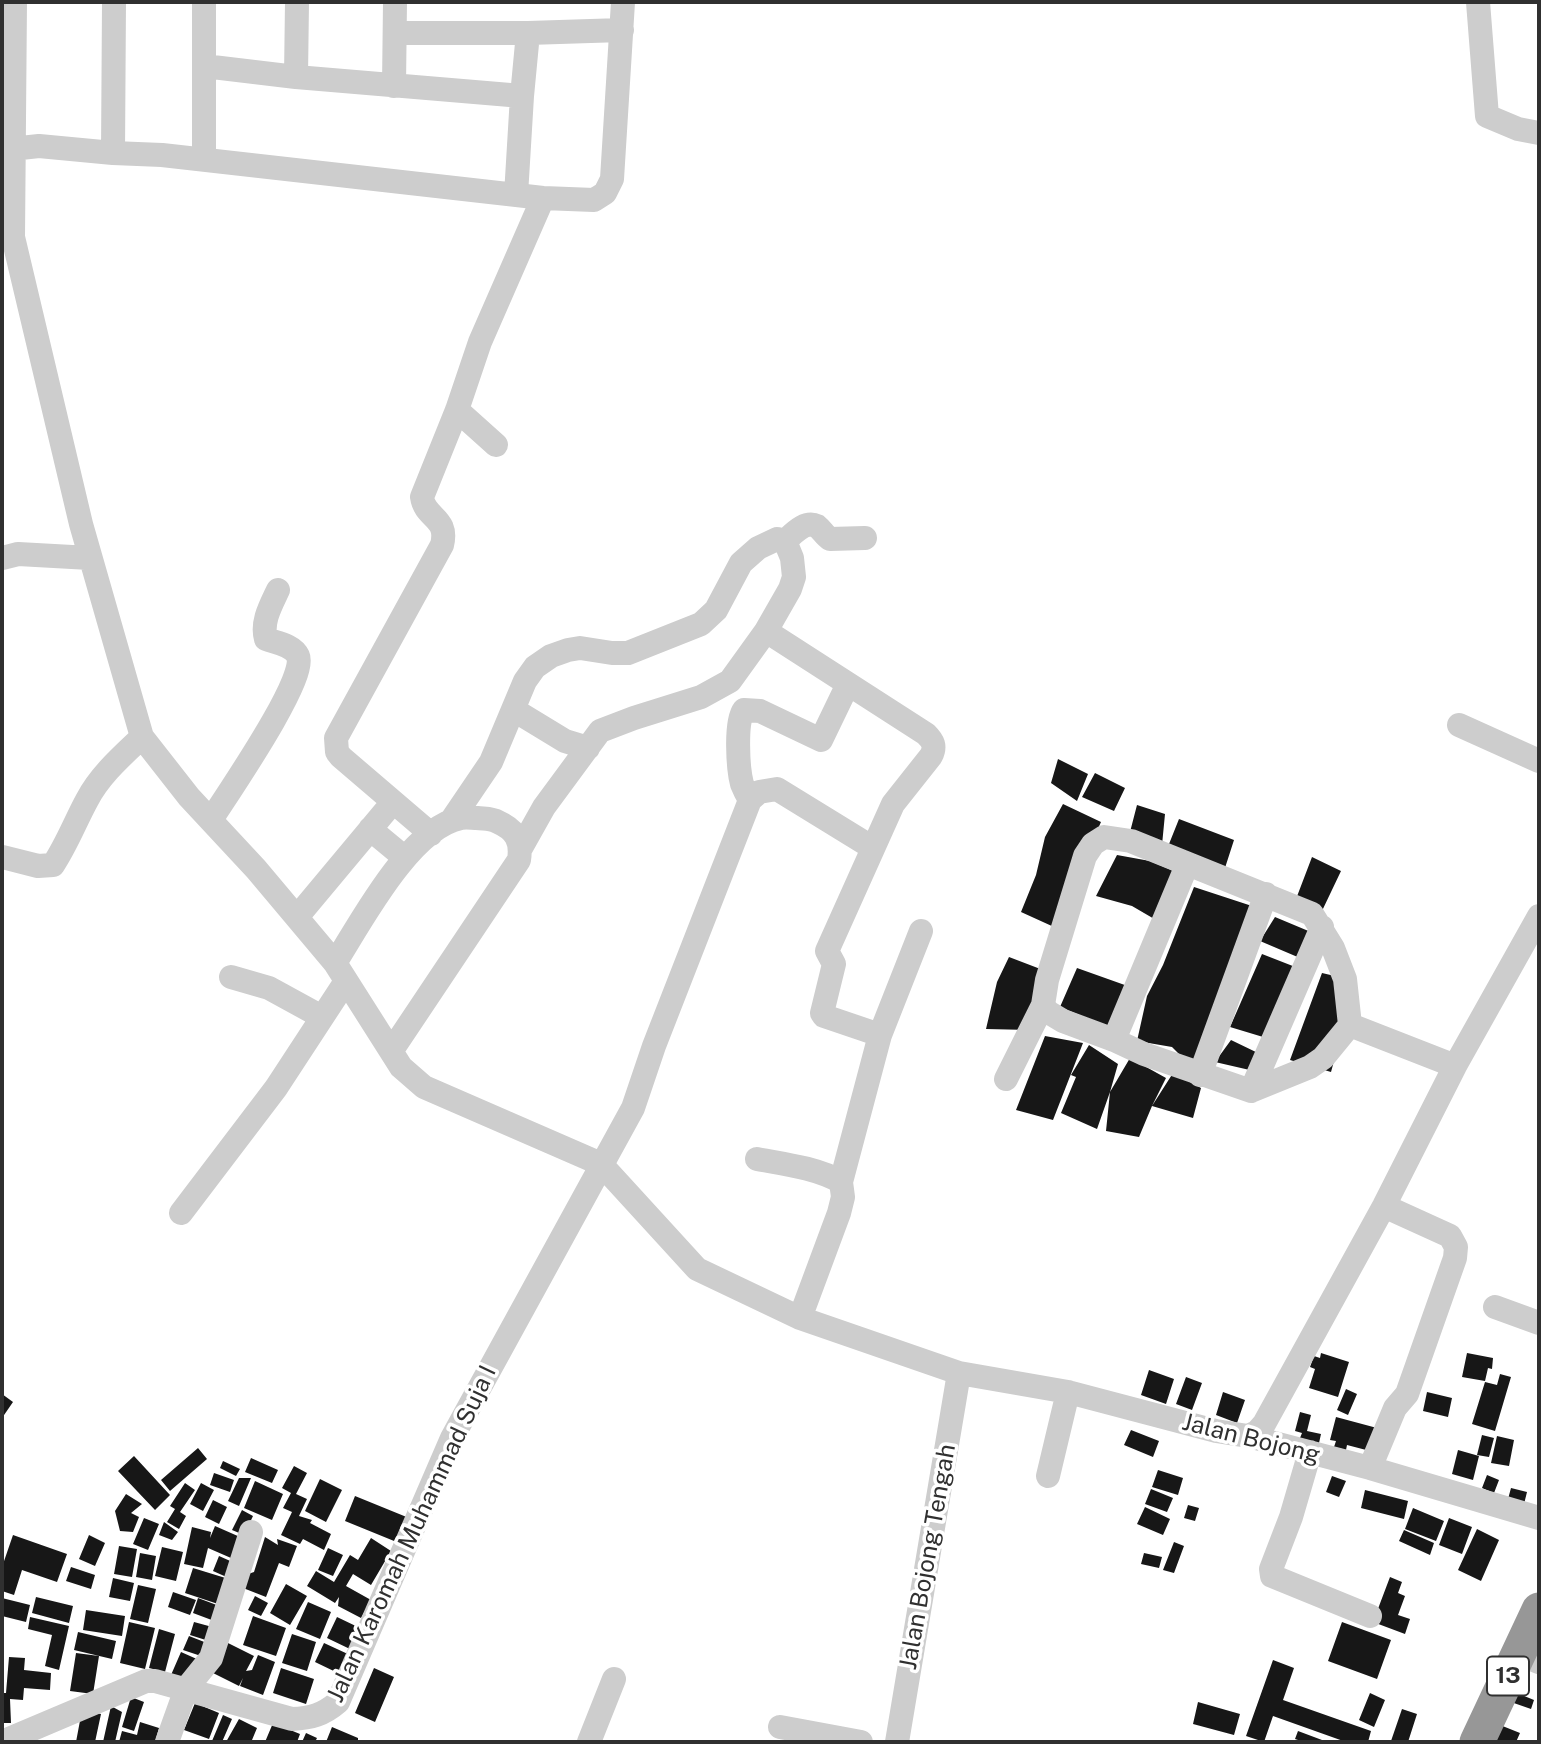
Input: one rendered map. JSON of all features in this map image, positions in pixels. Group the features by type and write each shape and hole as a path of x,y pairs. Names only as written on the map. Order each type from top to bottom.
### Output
{"highway":[{"name":"13","path":"1477,1742 1529,1658 1539,1610"}],"street":[{"path":"15,2 7,150 7,237 23,288 90,558 142,737 157,759 297,917 341,972 401,1067 424,1087 601,1164"},
{"path":"113,153 114,2"},
{"path":"204,2 204,159"},
{"path":"296,77 297,2"},
{"path":"394,86 395,2"},
{"path":"7,150 40,146 204,159 543,198 594,200 600,198 612,179 624,2"},
{"path":"1478,2 1487,116 1518,129 1539,133"},
{"path":"395,33 621,30"},
{"path":"516,195 528,33"},
{"path":"204,66 296,77 522,96"},
{"path":"441,827 393,802 341,757 337,752 336,738 442,545 444,530 439,520 425,508 422,497 457,410 480,342 543,198"},
{"path":"457,410 496,445"},
{"path":"785,541 803,526 811,525 816,526 830,539 864,538"},
{"path":"181,1213 276,1088 322,1017 341,972 390,876 405,858 441,827 491,761 526,681 535,667 551,656 580,648 628,653 701,624 716,610 741,564 758,548 777,539 785,541"},
{"path":"521,848 576,744 609,727 701,697 730,681 766,631 790,589 794,577 792,558 785,541"},
{"path":"2,558 18,554 90,558"},
{"path":"211,820 285,704 298,671 298,655 290,647 267,639 265,635 267,613 278,590"},
{"path":"766,631 933,740 934,750 893,804 829,943 827,954 834,964 821,1009 824,1016 880,1035"},
{"path":"848,684 821,740 771,715 744,710 739,716 738,727 742,784 750,800 759,792 777,789 873,848"},
{"path":"514,710 576,744"},
{"path":"1459,725 1539,761"},
{"path":"2,858 38,866 53,865 65,847 88,798 109,768 142,737"},
{"name":"Jalan Karomah Muhammad Suja I","path":"2,1742 136,1683 155,1681 292,1719 311,1718 328,1711 338,1702 453,1438 633,1108 654,1046 750,800"},
{"path":"297,917 393,802"},
{"path":"392,1050 519,860 519,837 493,819 462,817 441,827"},
{"path":"370,829 405,858"},
{"path":"1006,1079 1043,1005 1047,980 1085,856 1093,844 1104,837 1131,841 1312,914 1322,927 1345,979 1350,1025 1322,1058 1310,1067 1251,1091 1200,1075 1063,1021 1048,1012 1043,1005"},
{"path":"1114,1040 1187,865"},
{"path":"1200,1075 1266,894"},
{"path":"1248,1436 1257,1432 1264,1424 1384,1206 1455,1066 1539,916"},
{"path":"1251,1091 1322,927"},
{"path":"800,1318 839,1213 843,1197 841,1182 880,1035 921,931"},
{"path":"231,977 269,988 322,1017"},
{"path":"1350,1025 1455,1066"},
{"path":"757,1159 787,1164 833,1177 841,1182"},
{"name":"Jalan Bojong","path":"601,1164 697,1269 800,1318 959,1373 1068,1392 1216,1431 1248,1436 1370,1468 1539,1518"},
{"path":"1370,1468 1395,1408 1407,1394 1455,1258 1456,1247 1450,1236 1384,1206"},
{"path":"1495,1307 1539,1323"},
{"name":"Jalan Bojong Tengah","path":"897,1742 959,1373"},
{"path":"1048,1476 1068,1392"},
{"path":"1310,1452 1291,1517 1271,1569 1272,1576 1370,1616"},
{"path":"167,1742 186,1689 211,1658 251,1532"},
{"path":"589,1742 614,1679"},
{"path":"780,1727 860,1742"}],"building":[{"path":"1058,759 1088,774 1077,801 1051,783"},
{"path":"1095,773 1125,788 1114,811 1082,797"},
{"path":"1063,804 1101,822 1054,927 1021,912 1036,875 1045,837"},
{"path":"1137,805 1165,814 1162,845 1130,832"},
{"path":"1179,819 1234,840 1224,871 1167,849"},
{"path":"1117,855 1150,861 1176,872 1156,920 1132,906 1096,896"},
{"path":"1312,857 1341,871 1321,913 1296,899"},
{"path":"1194,887 1255,907 1200,1075 1172,1047 1137,1041 1147,996 1163,965"},
{"path":"1275,917 1318,935 1307,961 1260,941"},
{"path":"1262,954 1303,970 1273,1040 1230,1027"},
{"path":"1009,957 1043,970 1030,1030 986,1029 997,982"},
{"path":"1077,968 1136,989 1118,1031 1060,1007"},
{"path":"1322,973 1356,981 1331,1072 1290,1060"},
{"path":"1045,1036 1083,1043 1053,1120 1016,1110"},
{"path":"1231,1040 1260,1054 1254,1071 1215,1062"},
{"path":"1089,1045 1118,1064 1097,1129 1061,1113 1076,1077 1071,1075"},
{"path":"1130,1058 1166,1078 1139,1137 1106,1131 1110,1092"},
{"path":"1173,1073 1201,1088 1193,1118 1152,1106"},
{"path":"1321,1353 1349,1362 1338,1397 1309,1388 1315,1369 1310,1367 1314,1356 1320,1358"},
{"path":"1467,1353 1493,1358 1492,1369 1488,1368 1485,1381 1462,1377"},
{"path":"1149,1370 1174,1379 1166,1404 1141,1395"},
{"path":"1500,1374 1511,1377 1495,1431 1472,1424 1485,1382 1497,1385"},
{"path":"1186,1377 1202,1383 1192,1410 1176,1404"},
{"path":"1346,1389 1357,1394 1348,1415 1337,1410"},
{"path":"1223,1392 1245,1400 1237,1423 1216,1415"},
{"path":"1427,1392 1452,1398 1448,1417 1423,1411"},
{"path":"2,1394 13,1402 2,1418"},
{"path":"1300,1412 1311,1415 1307,1431 1321,1434 1319,1443 1300,1438 1302,1433 1295,1431"},
{"path":"1336,1417 1377,1428 1370,1451 1347,1445 1346,1450 1334,1447 1336,1441 1330,1440"},
{"path":"1131,1430 1159,1441 1153,1457 1124,1445"},
{"path":"1482,1435 1494,1438 1489,1457 1477,1455"},
{"path":"1497,1436 1514,1440 1509,1466 1491,1463"},
{"path":"198,1448 207,1459 170,1491 161,1480"},
{"path":"1458,1450 1479,1456 1473,1480 1452,1474"},
{"path":"134,1456 170,1495 155,1510 118,1471"},
{"path":"251,1458 278,1470 272,1483 245,1472"},
{"path":"223,1461 240,1469 236,1476 220,1468"},
{"path":"294,1466 307,1473 296,1494 307,1499 299,1516 312,1520 310,1523 331,1534 324,1550 303,1539 300,1544 281,1535 292,1512 283,1508 291,1493 282,1488"},
{"path":"1158,1470 1183,1478 1178,1495 1152,1487"},
{"path":"214,1473 234,1480 230,1492 210,1485"},
{"path":"1487,1475 1499,1480 1494,1493 1482,1488"},
{"path":"1332,1476 1346,1481 1339,1497 1326,1492"},
{"path":"239,1478 251,1478 239,1506 228,1501"},
{"path":"320,1479 342,1490 326,1522 305,1511"},
{"path":"255,1481 283,1494 272,1520 244,1508"},
{"path":"185,1483 195,1490 180,1512 186,1516 179,1529 167,1522 175,1509 170,1506"},
{"path":"201,1483 214,1490 203,1511 190,1504"},
{"path":"1511,1488 1527,1492 1524,1504 1508,1499"},
{"path":"1151,1489 1173,1498 1167,1512 1145,1504"},
{"path":"1365,1490 1408,1501 1404,1519 1361,1508"},
{"path":"126,1494 142,1504 131,1513 139,1517 133,1532 120,1531 115,1511"},
{"path":"355,1496 409,1518 399,1543 345,1521"},
{"path":"213,1500 227,1507 219,1524 205,1517"},
{"path":"1188,1505 1199,1508 1195,1521 1184,1518"},
{"path":"1145,1507 1170,1519 1163,1535 1137,1524"},
{"path":"1413,1508 1444,1521 1436,1541 1405,1529"},
{"path":"242,1510 253,1516 244,1535 232,1530"},
{"path":"144,1518 159,1524 148,1550 133,1544"},
{"path":"1449,1518 1472,1527 1462,1554 1439,1545"},
{"path":"164,1522 178,1532 172,1540 159,1535"},
{"path":"215,1526 240,1537 231,1558 208,1548 203,1568 184,1564 192,1527 211,1532 210,1538"},
{"path":"1477,1529 1499,1540 1481,1581 1458,1570"},
{"path":"1404,1530 1434,1543 1430,1555 1399,1541"},
{"path":"13,1535 67,1554 57,1582 22,1570 14,1595 2,1591 2,1567"},
{"path":"89,1535 105,1543 95,1566 79,1559"},
{"path":"265,1537 278,1545 277,1539 297,1546 289,1567 279,1563 266,1597 243,1588 248,1574 254,1572"},
{"path":"371,1538 391,1551 371,1585 353,1574 346,1586 371,1600 361,1618 338,1606 339,1597 335,1603 307,1586 316,1571 334,1582 350,1555 358,1560"},
{"path":"1174,1542 1184,1546 1174,1573 1163,1570"},
{"path":"119,1546 137,1549 132,1577 114,1574"},
{"path":"162,1547 183,1552 176,1581 155,1576"},
{"path":"328,1548 343,1555 333,1576 318,1570"},
{"path":"140,1553 156,1556 152,1580 136,1577"},
{"path":"1144,1553 1162,1557 1159,1568 1141,1564"},
{"path":"219,1556 237,1564 231,1579 213,1571"},
{"path":"71,1567 95,1575 91,1589 66,1581"},
{"path":"193,1568 232,1580 224,1606 185,1593"},
{"path":"1390,1577 1402,1582 1398,1593 1405,1596 1398,1615 1410,1619 1405,1634 1373,1622"},
{"path":"113,1578 134,1583 130,1601 109,1597"},
{"path":"286,1584 307,1596 290,1625 270,1613"},
{"path":"138,1585 156,1589 148,1623 130,1619"},
{"path":"173,1592 196,1600 190,1615 168,1607"},
{"path":"255,1596 268,1603 261,1616 248,1610"},
{"path":"36,1597 73,1606 69,1623 32,1613"},
{"path":"2,1598 30,1605 26,1622 2,1616"},
{"path":"198,1598 222,1607 217,1622 193,1613"},
{"path":"308,1602 331,1612 320,1639 296,1629"},
{"path":"86,1610 125,1616 122,1636 83,1630"},
{"path":"253,1616 286,1628 276,1656 243,1645"},
{"path":"30,1617 69,1626 59,1670 45,1666 52,1635 28,1629"},
{"path":"337,1617 362,1629 352,1650 327,1638"},
{"path":"129,1622 155,1628 145,1669 120,1663"},
{"path":"194,1622 216,1628 212,1642 190,1635"},
{"path":"1342,1622 1391,1640 1377,1679 1328,1661"},
{"path":"159,1629 175,1634 165,1672 149,1668"},
{"path":"78,1632 116,1641 112,1659 74,1650"},
{"path":"292,1634 316,1642 307,1671 282,1663"},
{"path":"189,1636 212,1645 207,1658 183,1650"},
{"path":"228,1643 254,1656 246,1671 252,1670 258,1655 275,1662 263,1695 240,1686 243,1678 239,1686 213,1673"},
{"path":"324,1643 350,1655 342,1675 315,1662"},
{"path":"181,1652 199,1660 189,1683 171,1675"},
{"path":"76,1653 99,1656 93,1694 70,1691"},
{"path":"9,1657 25,1658 24,1670 51,1673 50,1690 24,1688 23,1700 10,1699 11,1723 2,1723 2,1693 6,1693"},
{"path":"1273,1660 1294,1668 1283,1700 1371,1731 1368,1742 1346,1742 1273,1716 1264,1742 1246,1736"},
{"path":"281,1668 314,1679 306,1704 273,1693"},
{"path":"374,1668 394,1677 375,1722 355,1713"},
{"path":"1512,1691 1534,1700 1531,1709 1508,1701"},
{"path":"1370,1693 1385,1700 1374,1727 1359,1720"},
{"path":"131,1697 144,1702 134,1731 122,1727"},
{"path":"1198,1702 1240,1714 1234,1735 1193,1724"},
{"path":"195,1703 219,1713 209,1739 184,1730"},
{"path":"111,1706 122,1712 115,1742 103,1742"},
{"path":"1402,1709 1417,1714 1408,1742 1394,1742 1391,1741"},
{"path":"82,1710 101,1714 95,1742 76,1742"},
{"path":"223,1715 232,1719 222,1742 214,1742 212,1741"},
{"path":"239,1719 257,1728 252,1740 257,1742 226,1742"},
{"path":"140,1722 159,1728 155,1742 119,1742 122,1731 137,1735"},
{"path":"273,1723 300,1734 297,1742 265,1742"},
{"path":"1500,1725 1520,1733 1516,1742 1494,1740"},
{"path":"332,1727 358,1738 364,1742 326,1742"},
{"path":"1298,1731 1322,1740 1304,1742 1295,1739"},
{"path":"306,1733 317,1738 315,1742 302,1742"}]}
